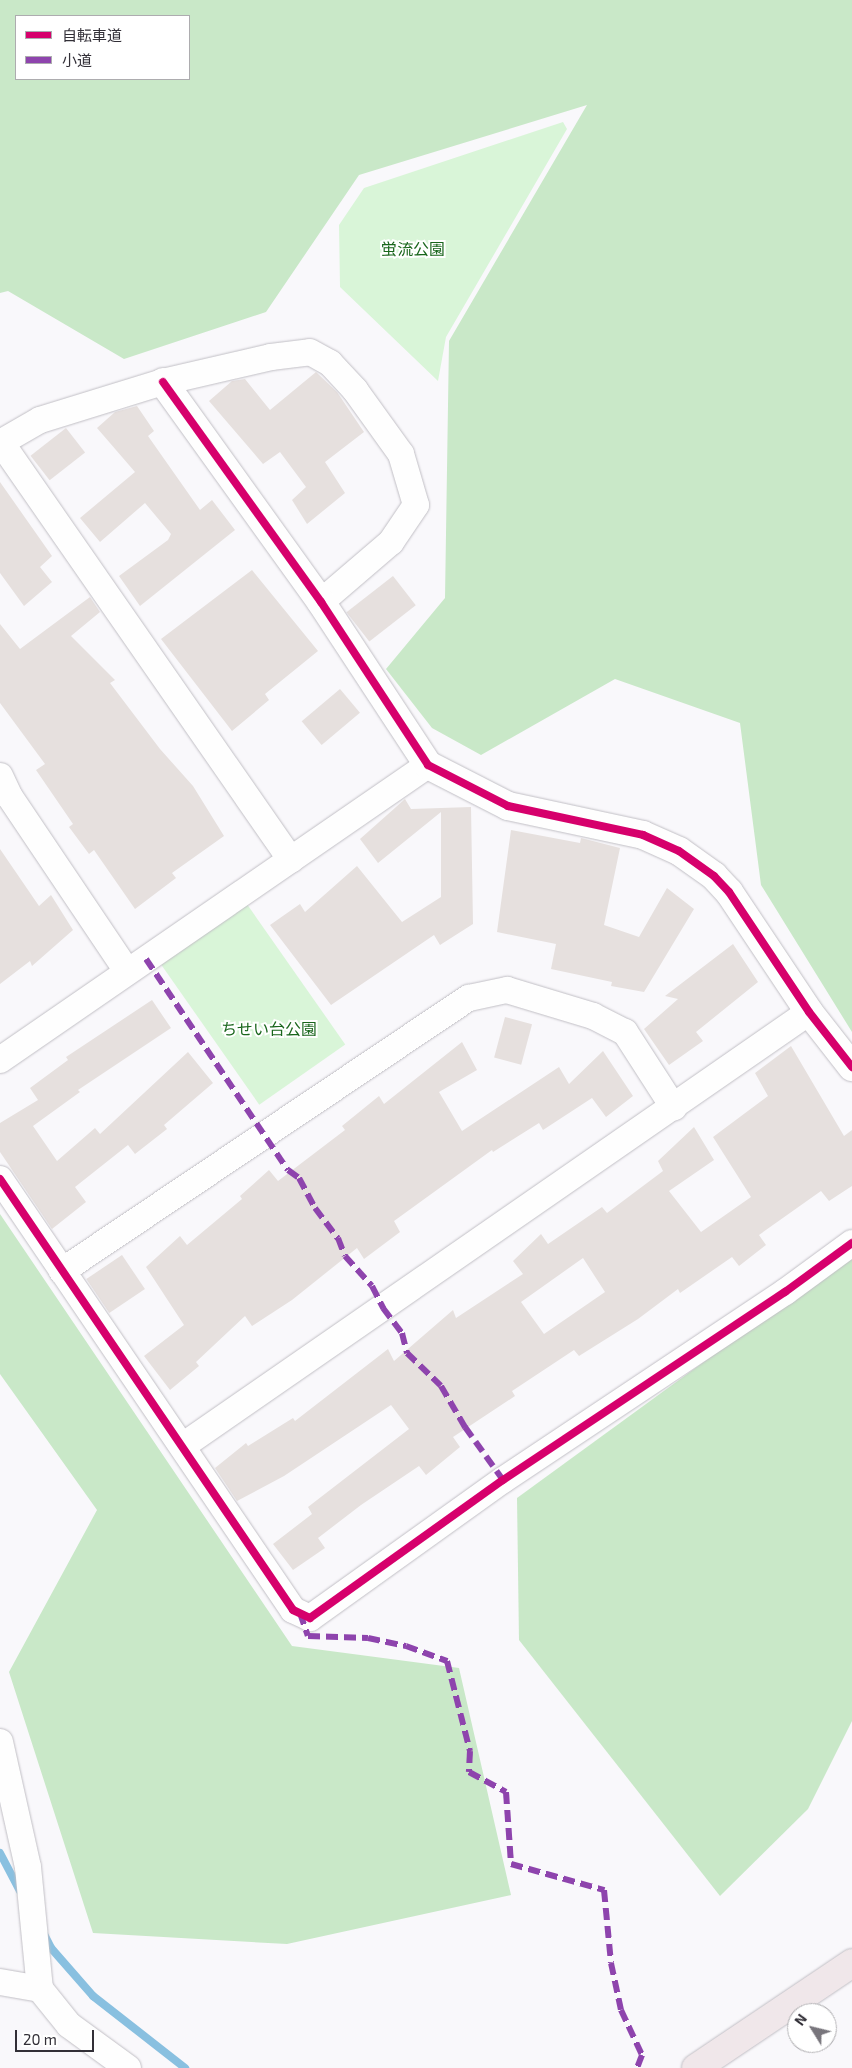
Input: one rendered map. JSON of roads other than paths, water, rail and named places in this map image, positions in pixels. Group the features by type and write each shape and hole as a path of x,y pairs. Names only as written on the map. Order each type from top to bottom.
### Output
{"main road":[{"path":"696,2068 852,1963"}],"street":[{"path":"291,860 0,442 40,420 163,382 270,358 310,352 330,363 355,390 401,454 416,505 391,542 321,602"},
{"path":"163,382 321,602 428,765 508,806 642,835 679,851 714,876 729,892 809,1012 852,1068"},
{"path":"0,1060 428,765"},
{"path":"3,792 127,971"},
{"path":"62,1271 469,998 507,990 593,1016 625,1032 674,1108"},
{"path":"184,1445 674,1108 809,1012"},
{"path":"0,1179 184,1445 293,1610 310,1618 503,1480 785,1292 852,1243"},
{"path":"0,1742 28,1867 40,1989 69,2025 128,2068"},
{"path":"0,1982 40,1989"}],"waterway":[{"path":"0,1853 20,1891"},
{"path":"44,1934 51,1948 93,1996 185,2068"}],"park label":[{"name":"蛍流公園","path":"413,249"},
{"name":"ちせい台公園","path":"269,1029"}]}
